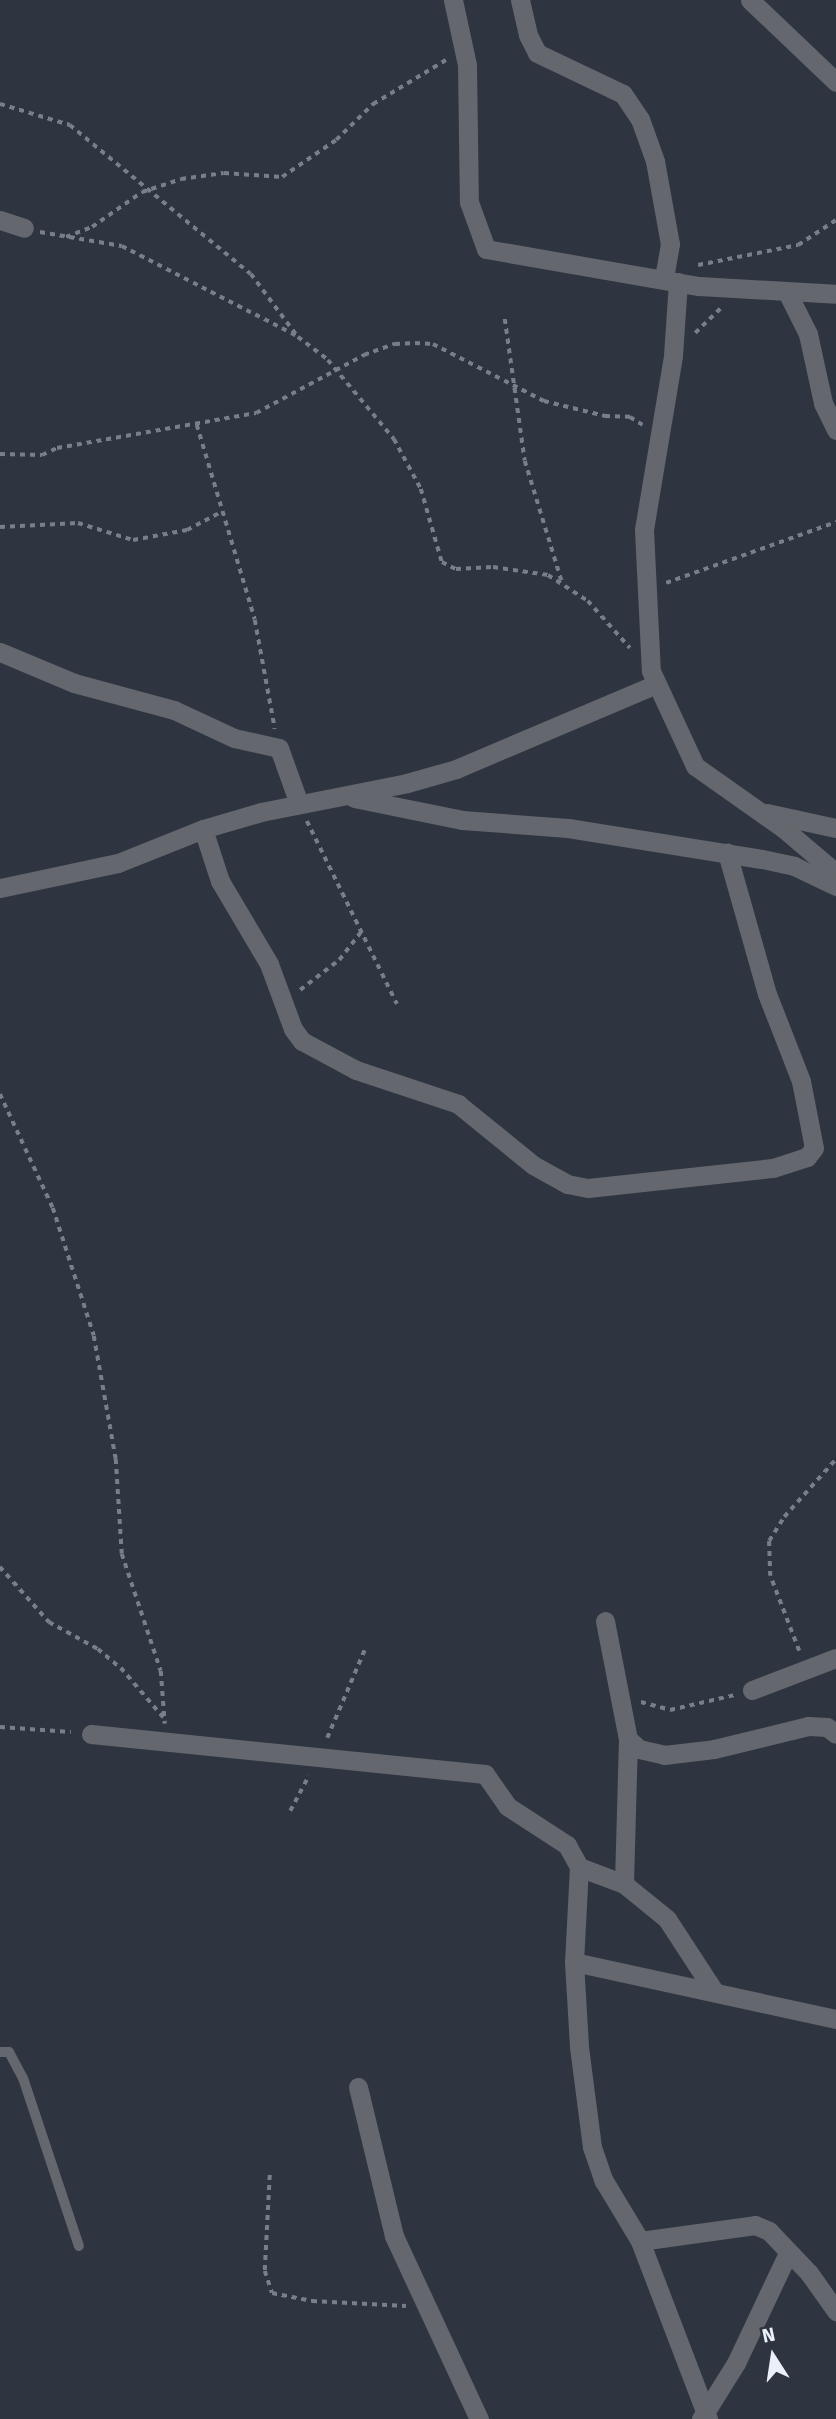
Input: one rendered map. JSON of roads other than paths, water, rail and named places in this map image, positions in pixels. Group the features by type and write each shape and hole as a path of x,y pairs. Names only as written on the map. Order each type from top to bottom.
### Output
{"street":[{"path":"453,0 464,50 466,181 484,247 742,290 836,293"},
{"path":"520,0 534,50 623,94 640,119 655,161 670,250 673,356 644,530 644,592 653,677 692,762 836,873"},
{"path":"750,0 791,34 836,82"},
{"path":"0,220 24,228"},
{"path":"787,292 808,334 823,403 836,430"},
{"path":"0,652 74,683 174,710 234,738 279,748 299,804"},
{"path":"0,888 118,863 202,829 456,769 653,677"},
{"path":"342,796 462,820 568,828 727,853 794,866 836,886"},
{"path":"759,811 836,828"},
{"path":"202,829 220,881 287,1005 293,1029 306,1044 356,1070 458,1104 512,1150 575,1187 645,1185 799,1160 814,1148 811,1121 767,994 727,853"},
{"path":"606,1621 628,1739 624,1884"},
{"path":"752,1690 836,1658"},
{"path":"628,1739 639,1749 664,1755 714,1749 808,1726 827,1727 836,1734"},
{"path":"91,1734 319,1755 485,1774 507,1806 555,1834 579,1867 624,1884 681,1935 714,1991"},
{"path":"579,1867 574,1962 579,2047 592,2147 604,2181 640,2241 705,2417"},
{"path":"574,1962 836,2020"},
{"path":"358,2087 394,2236 479,2419"},
{"path":"640,2241 755,2225 769,2231 836,2311"},
{"path":"705,2417 774,2292 788,2253"}],"lane":[{"path":"0,2052 9,2052 23,2078 79,2246"}]}
